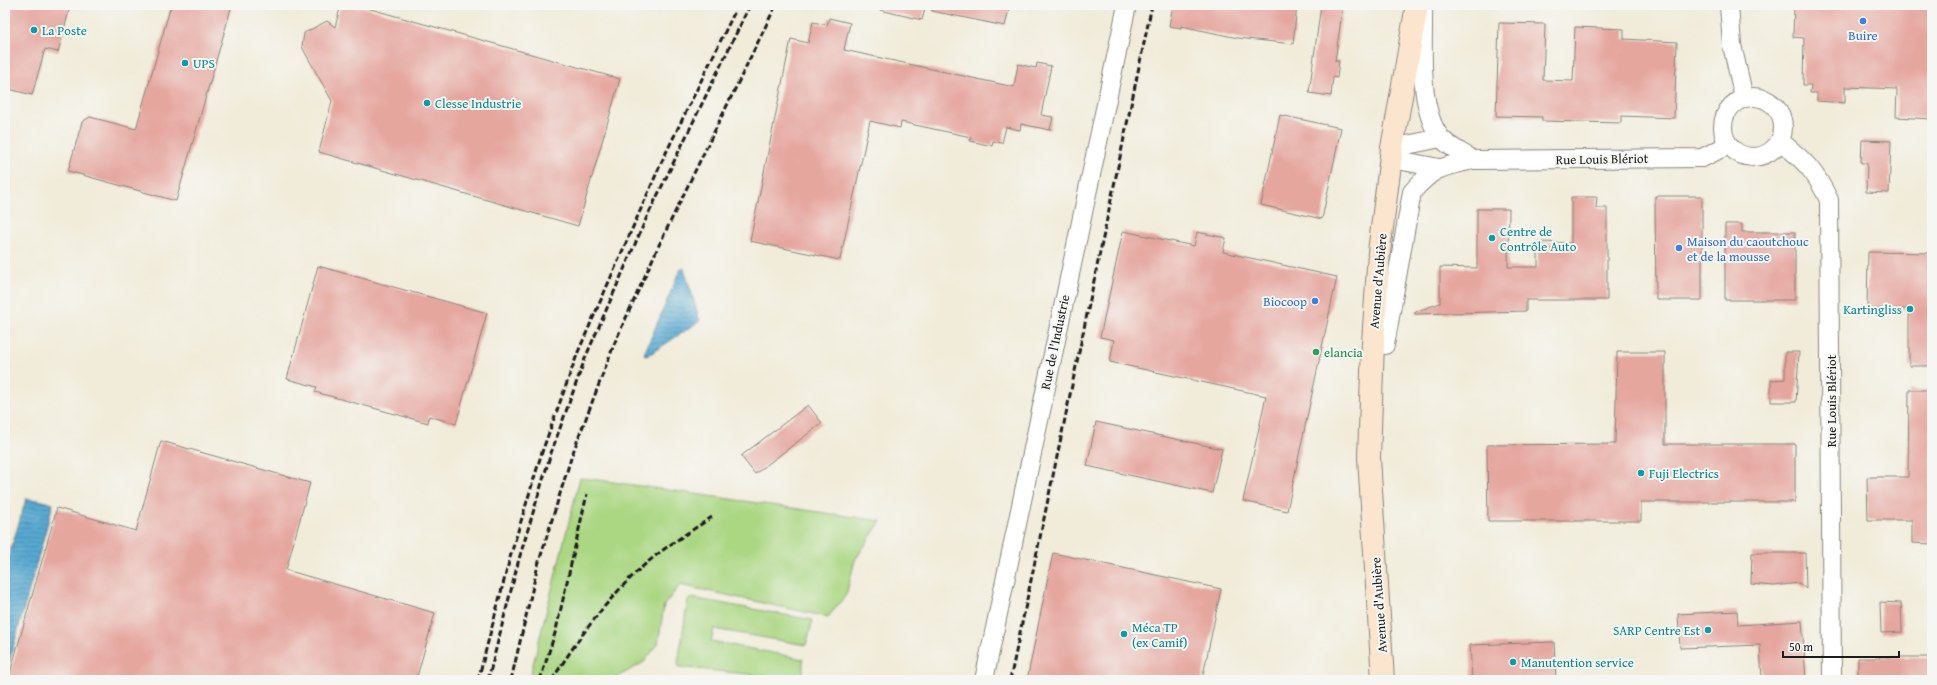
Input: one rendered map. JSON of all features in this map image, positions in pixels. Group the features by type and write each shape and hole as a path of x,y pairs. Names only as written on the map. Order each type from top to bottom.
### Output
{"main road":[{"name":"Avenue d'Aubière","path":"1395,680 1384,516 1382,450 1385,345 1400,152 1418,5"},
{"name":"Avenue d'Aubière","path":"1383,680 1370,466 1372,343 1378,268 1400,152"}],"street":[{"name":"Rue de l'Industrie","path":"984,680 1127,5"},
{"path":"1423,5 1425,99 1431,122 1441,138 1473,160"},
{"path":"1729,5 1732,45 1744,98"},
{"path":"1754,96 1773,104 1779,112 1783,122 1783,132 1780,141 1769,152 1755,158 1744,157 1735,152 1728,145 1722,127 1728,108 1735,102 1754,96"},
{"path":"1400,152 1441,138"},
{"name":"Rue Louis Blériot","path":"1780,141 1802,159 1818,177 1829,200 1832,680"},
{"name":"Rue Louis Blériot","path":"1473,160 1702,158 1728,145"},
{"path":"1400,152 1439,168"},
{"name":"Avenue d'Aubière","path":"1385,345 1412,192 1424,179 1439,168 1473,160"}],"green space":[{"path":"580,478 881,521 855,560 846,595 828,617 680,585 664,605 658,644 644,662 612,680 529,680"},
{"path":"692,598 813,620 806,645 714,629 711,641 803,659 803,680 679,667 678,663 688,600"}],"water":[{"path":"684,268 700,321 647,356 644,354 680,270"},
{"path":"26,499 39,500 53,504 5,677 5,569"}],"building":[{"name":"La Poste","path":"5,5 61,5 70,7 58,52 45,49 32,95 5,88"},
{"path":"171,5 232,5 176,201 68,171 82,122 90,117 136,129"},
{"name":"Clesse Industrie","path":"341,5 359,8 360,6 620,79 578,226 319,152 332,101 302,47 304,33 327,21 335,27"},
{"path":"880,5 926,5 922,20 880,10"},
{"path":"933,5 1010,5 1005,26 932,11"},
{"path":"1173,5 1297,5 1293,44 1238,38 1181,26 1181,28 1169,26"},
{"path":"1321,5 1343,5 1335,61 1339,61 1337,78 1333,77 1331,96 1309,93"},
{"path":"1794,5 1932,5 1932,119 1896,117 1897,89 1845,87 1845,103 1817,101 1817,93 1810,93 1811,85 1803,85 1804,38 1793,37"},
{"path":"829,18 850,23 844,50 1014,87 1018,64 1036,68 1037,63 1051,66 1041,115 1053,117 1050,130 1021,124 1020,130 1006,127 1002,143 993,141 992,146 970,141 971,137 901,122 900,128 870,121 840,260 750,241 791,39 808,43 813,22 827,25"},
{"path":"1499,23 1545,24 1543,80 1573,81 1575,27 1624,29 1624,39 1677,42 1674,118 1621,116 1621,123 1542,121 1542,117 1496,116"},
{"path":"1280,115 1341,128 1322,219 1261,205"},
{"path":"1862,140 1891,141 1889,193 1866,192 1867,163 1861,163"},
{"name":"Maison du caoutchouc et de la mousse","path":"1655,196 1702,196 1702,300 1656,300"},
{"path":"1571,197 1597,197 1596,208 1607,208 1607,300 1526,300 1526,311 1415,314 1415,312 1440,303 1440,267 1477,268 1477,209 1509,209 1508,267 1538,267 1538,242 1571,243"},
{"path":"1725,224 1742,224 1742,232 1795,232 1795,300 1725,300"},
{"path":"1123,231 1194,246 1197,232 1226,238 1223,252 1337,277 1287,511 1243,501 1266,396 1110,362 1114,340 1100,337"},
{"name":"Kartingliss","path":"1868,252 1932,253 1932,366 1909,366 1909,309 1867,309"},
{"path":"318,266 487,313 456,424 429,416 428,423 315,392 317,387 287,379"},
{"name":"Fuji Electrics","path":"1617,352 1665,352 1665,444 1795,444 1795,502 1641,502 1641,521 1488,521 1487,445 1615,444"},
{"path":"1785,352 1799,352 1796,402 1771,402 1771,380 1785,379"},
{"path":"1909,390 1932,390 1932,544 1912,543 1912,520 1868,520 1867,477 1908,477"},
{"path":"808,405 822,423 755,474 741,456"},
{"path":"1096,422 1222,449 1212,493 1087,466"},
{"path":"161,441 310,483 286,570 435,613 416,680 8,680 57,508 136,531"},
{"name":"Méca TP (ex Camif)","path":"1053,553 1221,589 1202,680 1027,680"},
{"path":"1752,553 1805,553 1806,589 1799,583 1774,586 1751,584"},
{"path":"1880,602 1901,603 1902,632 1881,633"},
{"path":"1737,611 1738,625 1802,621 1806,680 1762,680 1760,645 1680,648 1678,614"},
{"name":"Manutention service","path":"1554,642 1556,680 1472,680 1470,645"},
{"path":"1879,657 1932,657 1932,680 1858,680 1858,658 1880,658"}],"railway":[{"path":"478,680 511,554 542,452 578,352 662,161 738,5"},
{"path":"488,680 519,559 551,453 586,356 646,219 750,5"},
{"path":"511,680 538,565 572,455 615,342 659,245 776,5"},
{"path":"1010,680 1152,5"},
{"path":"540,680 556,630 587,494"},
{"path":"552,680 593,621 628,580 658,554 712,517"}],"place":[{"name":"Buire","path":"1863,21"},
{"name":"La Poste","path":"34,30"},
{"name":"UPS","path":"185,63"},
{"name":"Clesse Industrie","path":"427,103"},
{"name":"Centre de Contrôle Auto","path":"1492,238"},
{"name":"Maison du caoutchouc et de la mousse","path":"1679,248"},
{"name":"Biocoop","path":"1315,301"},
{"name":"Kartingliss","path":"1910,309"},
{"name":"elancia","path":"1316,352"},
{"name":"Fuji Electrics","path":"1641,473"},
{"name":"SARP Centre Est","path":"1708,630"},
{"name":"Méca TP (ex Camif)","path":"1124,634"},
{"name":"Manutention service","path":"1513,662"}]}
